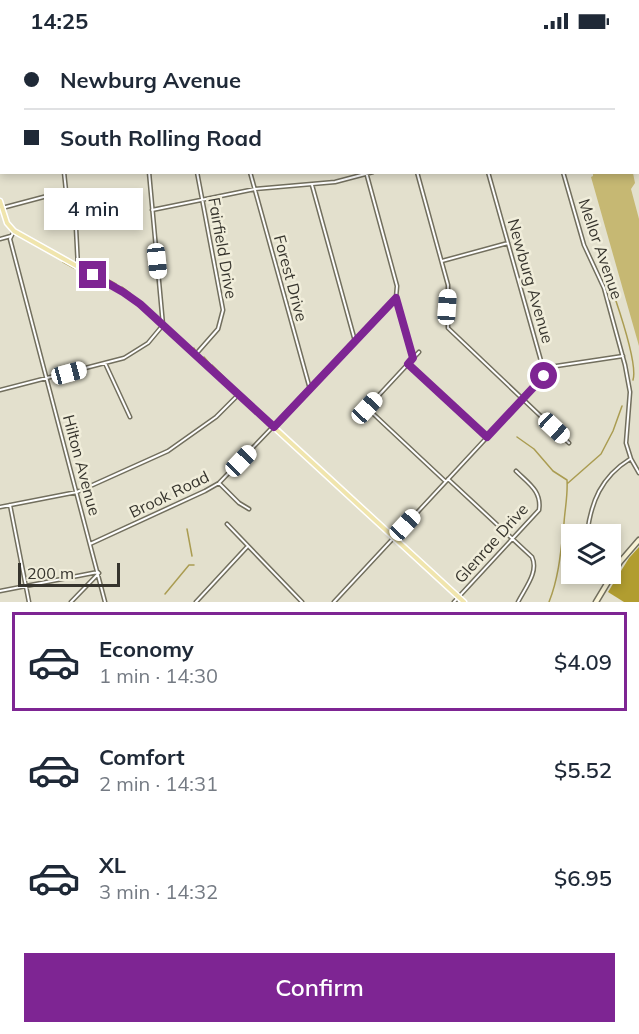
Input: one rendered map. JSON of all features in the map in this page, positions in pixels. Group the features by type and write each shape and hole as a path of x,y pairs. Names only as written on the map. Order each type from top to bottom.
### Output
{"main road":[{"path":"0,201 7,223 14,231 128,295 196,354 464,602"},
{"path":"621,560 639,540"},
{"path":"596,602 606,584"}],"street":[{"path":"64,174 75,228 78,267"},
{"path":"0,390 131,355 148,343 163,325 149,174"},
{"name":"Fairfield Drive","path":"196,354 218,329 222,316 197,174"},
{"name":"Forest Drive","path":"251,174 310,389"},
{"path":"152,210 255,189 335,182 363,174"},
{"path":"366,174 397,286 396,298 413,358"},
{"path":"418,174 448,285 446,324 448,328 569,443"},
{"name":"Newburg Avenue","path":"334,602 542,379 543,368 489,174"},
{"name":"Mellor Avenue","path":"564,174 584,245 604,288 623,356 630,392 627,443 631,459 639,473"},
{"path":"312,185 355,342"},
{"path":"2,208 66,191"},
{"path":"0,238 11,236 14,231"},
{"name":"Hilton Avenue","path":"11,236 105,602"},
{"path":"442,261 508,243"},
{"name":"Brook Road","path":"90,544 219,483 396,298"},
{"path":"419,352 367,408 529,554 535,565 534,572 518,602"},
{"path":"543,368 623,356"},
{"path":"105,363 130,417"},
{"path":"408,364 487,437"},
{"path":"0,507 77,492 176,447 216,417 239,394"},
{"path":"588,524 591,509 600,488 616,468 631,459"},
{"name":"Glenrae Drive","path":"454,602 536,514 540,505 537,492 516,471"},
{"path":"219,483 238,503 249,509"},
{"path":"10,506 29,602"},
{"path":"227,524 302,602"},
{"path":"196,602 248,546"},
{"path":"0,591 98,573"},
{"path":"71,602 98,573"}],"shaded area":[{"path":"593,174 633,174 635,183 631,189 639,219 639,346 591,177"},
{"path":"639,547 639,602 624,602 608,592 613,584 621,584 621,571"}],"waterway":[{"path":"63,262 74,268"},
{"path":"83,266 90,270"},
{"path":"93,271 103,277"},
{"path":"107,279 116,284"},
{"path":"122,287 130,293"},
{"path":"614,295 631,351 633,380"},
{"path":"204,357 210,364"},
{"path":"212,365 226,379"},
{"path":"239,391 246,398"},
{"path":"249,400 263,414"},
{"path":"568,483 601,454 622,406"},
{"path":"517,437 534,449 553,471 567,480 559,563 549,602"},
{"path":"187,529 192,556"},
{"path":"165,594 189,565 194,565"}],"route":[{"path":"93,275 134,298 274,427 396,298 413,358 408,364 487,437 544,376"}]}
